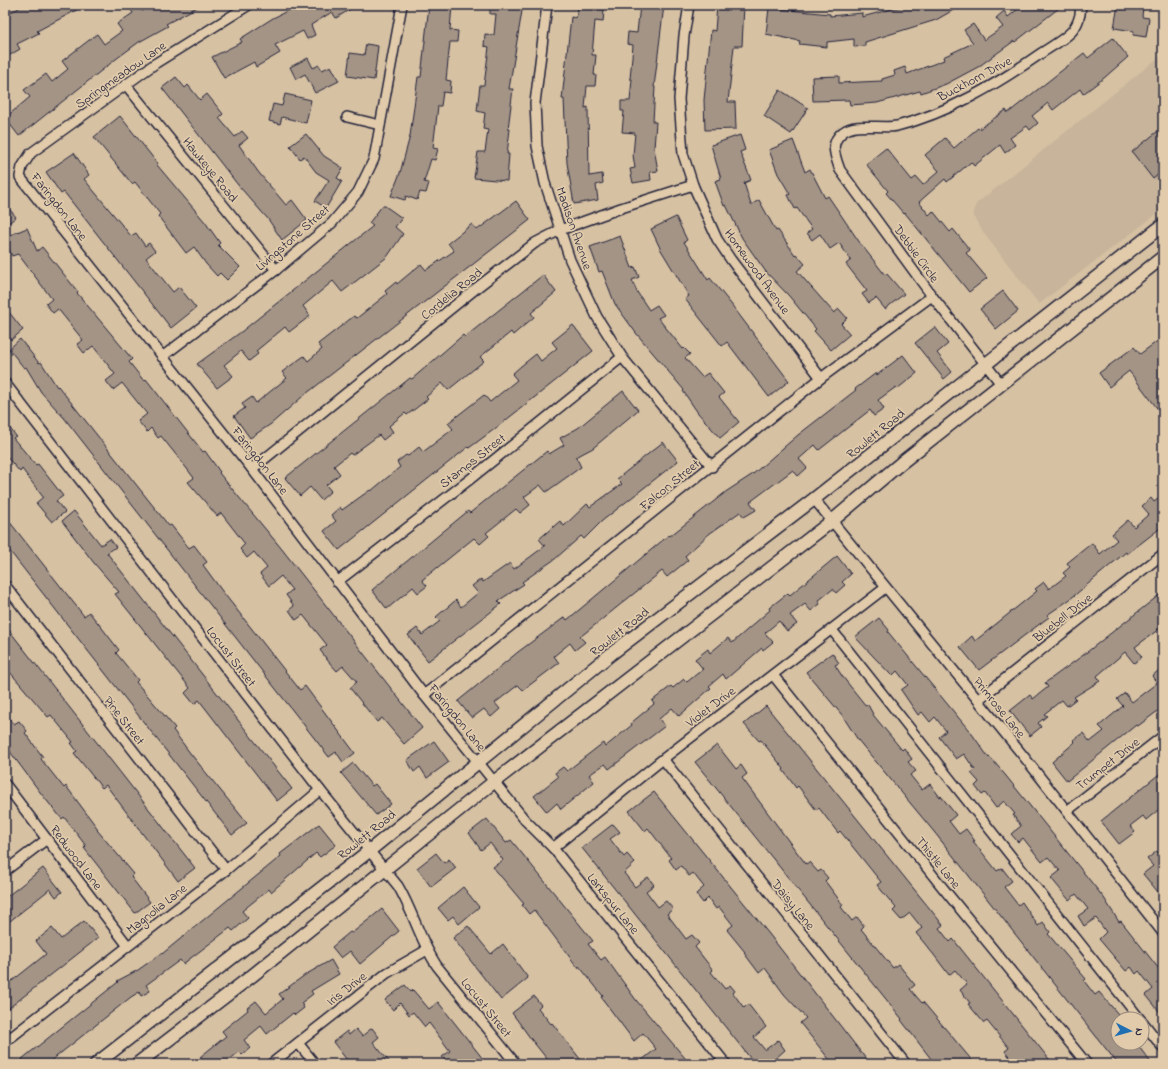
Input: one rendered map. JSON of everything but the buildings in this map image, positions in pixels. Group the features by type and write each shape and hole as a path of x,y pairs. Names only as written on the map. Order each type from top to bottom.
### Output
{"main road":[{"name":"Rowlett Road","path":"96,1064 368,851 611,654 814,499 1163,225"},
{"path":"137,1064 253,975 495,781 832,521 901,463 1163,257"}],"street":[{"name":"Springmeadow Lane","path":"20,177 22,167 31,153 156,63 249,5"},
{"name":"Livingstone Street","path":"162,357 276,270 332,223 358,192 374,159 402,5"},
{"name":"Madison Avenue","path":"547,5 535,103 537,146 545,183 570,260 597,317 622,357 712,466"},
{"name":"Homewood Avenue","path":"689,5 683,49 679,99 683,154 693,186 717,239 731,260 821,378"},
{"name":"Buckhorn Drive","path":"843,131 851,128 896,126 952,107 1013,73 1071,32 1078,20 1080,5"},
{"name":"Hawkeye Road","path":"126,85 276,270"},
{"path":"347,117 380,126"},
{"name":"Debbie Circle","path":"843,131 834,142 834,154 840,170 932,296 1001,384"},
{"name":"Faringdon Lane","path":"20,177 252,469 424,695 478,762"},
{"name":"Cordelia Road","path":"252,469 479,286 535,243 560,230 621,208 693,186"},
{"name":"Falcon Street","path":"424,695 821,378 932,296"},
{"name":"Stamps Street","path":"337,582 622,357"},
{"name":"Locust Street","path":"5,384 320,790 368,851 398,886 405,897 427,950 437,966 516,1064"},
{"name":"Primrose Lane","path":"814,499 885,588 1160,923 1163,933"},
{"name":"Bluebell Drive","path":"978,700 1163,554"},
{"name":"Pine Street","path":"5,585 226,870"},
{"name":"Violet Drive","path":"553,848 663,758 885,588"},
{"path":"832,630 1134,1011"},
{"name":"Thistle Lane","path":"773,675 943,888 1087,1064"},
{"name":"Trumpet Drive","path":"1067,811 1163,736"},
{"name":"Daisy Lane","path":"663,758 906,1064"},
{"name":"Larkspur Lane","path":"478,762 495,781 525,820 553,848 726,1064"},
{"name":"Redwood Lane","path":"5,784 128,946"},
{"name":"Magnolia Lane","path":"5,1042 226,870 320,790"},
{"path":"5,871 46,839"},
{"name":"Iris Drive","path":"271,1064 387,973 427,950"},
{"path":"1150,1031 1163,1048"},
{"path":"298,1043 315,1064"}],"shaded area":[{"path":"1163,54 1163,209 1039,304 985,235 973,216 976,204"}]}
